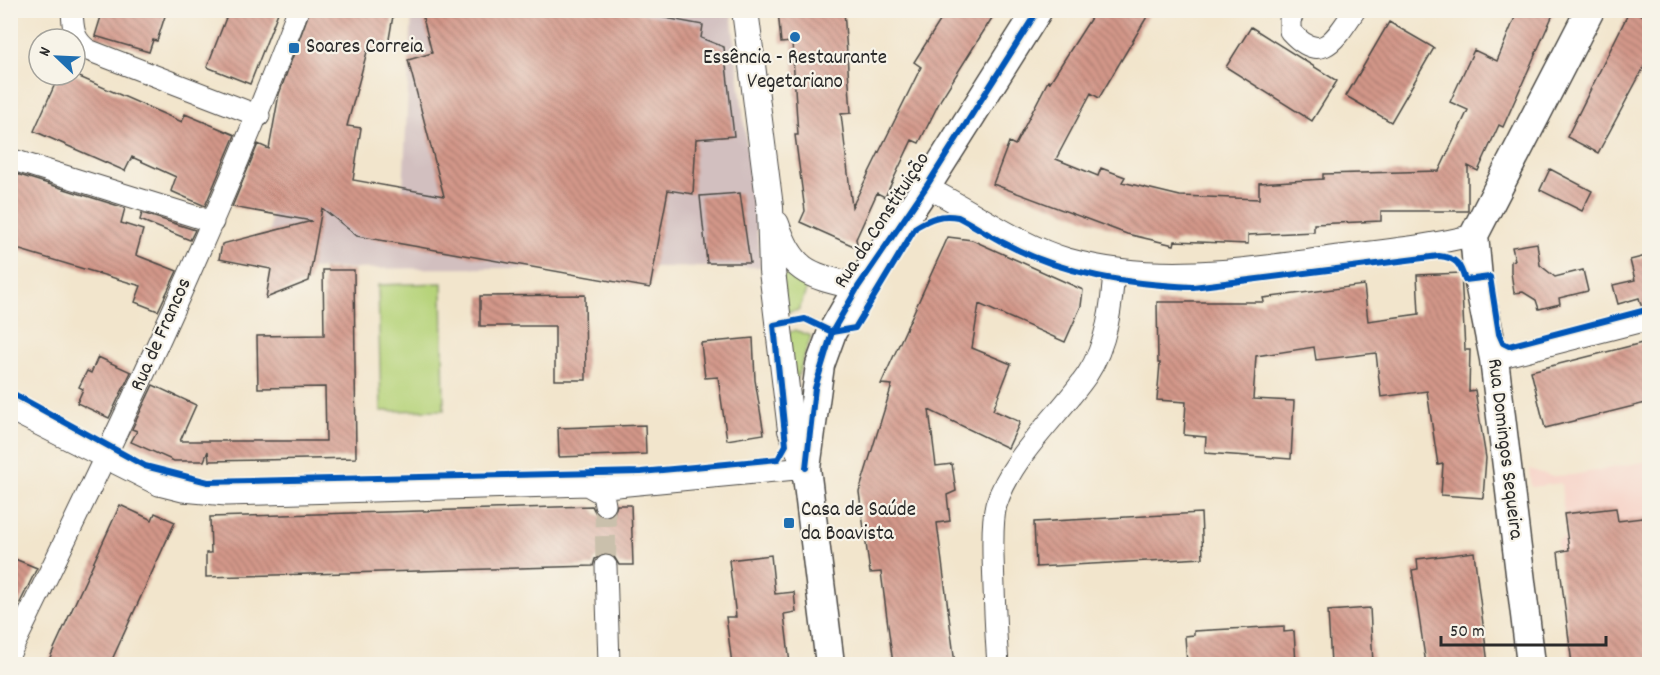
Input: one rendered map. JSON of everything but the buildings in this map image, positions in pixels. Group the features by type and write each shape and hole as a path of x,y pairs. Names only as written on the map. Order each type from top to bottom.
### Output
{"main road":[{"name":"Rua da Constituição","path":"830,664 806,468 820,365 832,332 858,287 926,187 1038,10"},
{"path":"1474,235 1590,10"},
{"name":"Rua Domingos Sequeira","path":"1474,235 1478,278 1494,359 1531,664"}],"street":[{"path":"72,10 73,28 77,41 88,50 259,116"},
{"name":"Rua de Francos","path":"10,653 106,459 213,222 259,116 298,10"},
{"path":"10,410 159,484 203,494 587,485 601,497 806,468 791,430 772,272 770,207 745,10"},
{"path":"1295,10 1290,20 1290,32 1301,43 1314,48 1325,48 1335,40 1355,10"},
{"path":"10,159 213,222"},
{"path":"926,187 999,228 1065,258 1114,270 1188,274 1239,270 1474,235"},
{"path":"770,207 791,260 819,277 858,287"},
{"path":"998,664 993,533 996,506 1014,469 1088,374 1102,342 1110,313 1114,270"},
{"path":"1494,359 1650,318"},
{"path":"606,566 609,664"}],"shaded area":[{"path":"412,11 731,11 761,267 268,269 272,189 403,189"},
{"path":"1649,461 1649,664 1571,664 1557,542 1566,536 1561,483 1531,487 1529,469 1551,476 1573,475"}],"green space":[{"path":"779,271 808,285 799,310 783,313"},
{"path":"442,283 444,410 381,411 378,285"},
{"path":"795,330 811,336 795,385 786,334"}],"tunnel":[{"path":"605,505 606,566"}],"cycle path":[{"path":"806,468 815,388 832,332 858,287 926,187 1038,10"},
{"path":"10,392 145,466 208,482 641,472 778,459 786,445 774,325 805,319 832,332 855,328 916,227 941,216 958,217 1028,255 1051,263 1097,276 1169,286 1193,287 1439,256 1450,258 1457,263 1465,280 1490,277 1499,334 1503,343 1509,346 1650,309"}],"place":[{"name":"Essência - Restaurante Vegetariano","path":"795,37"},
{"name":"Soares Correia","path":"294,48"},
{"name":"Casa de Saúde da Boavista","path":"789,523"}]}
